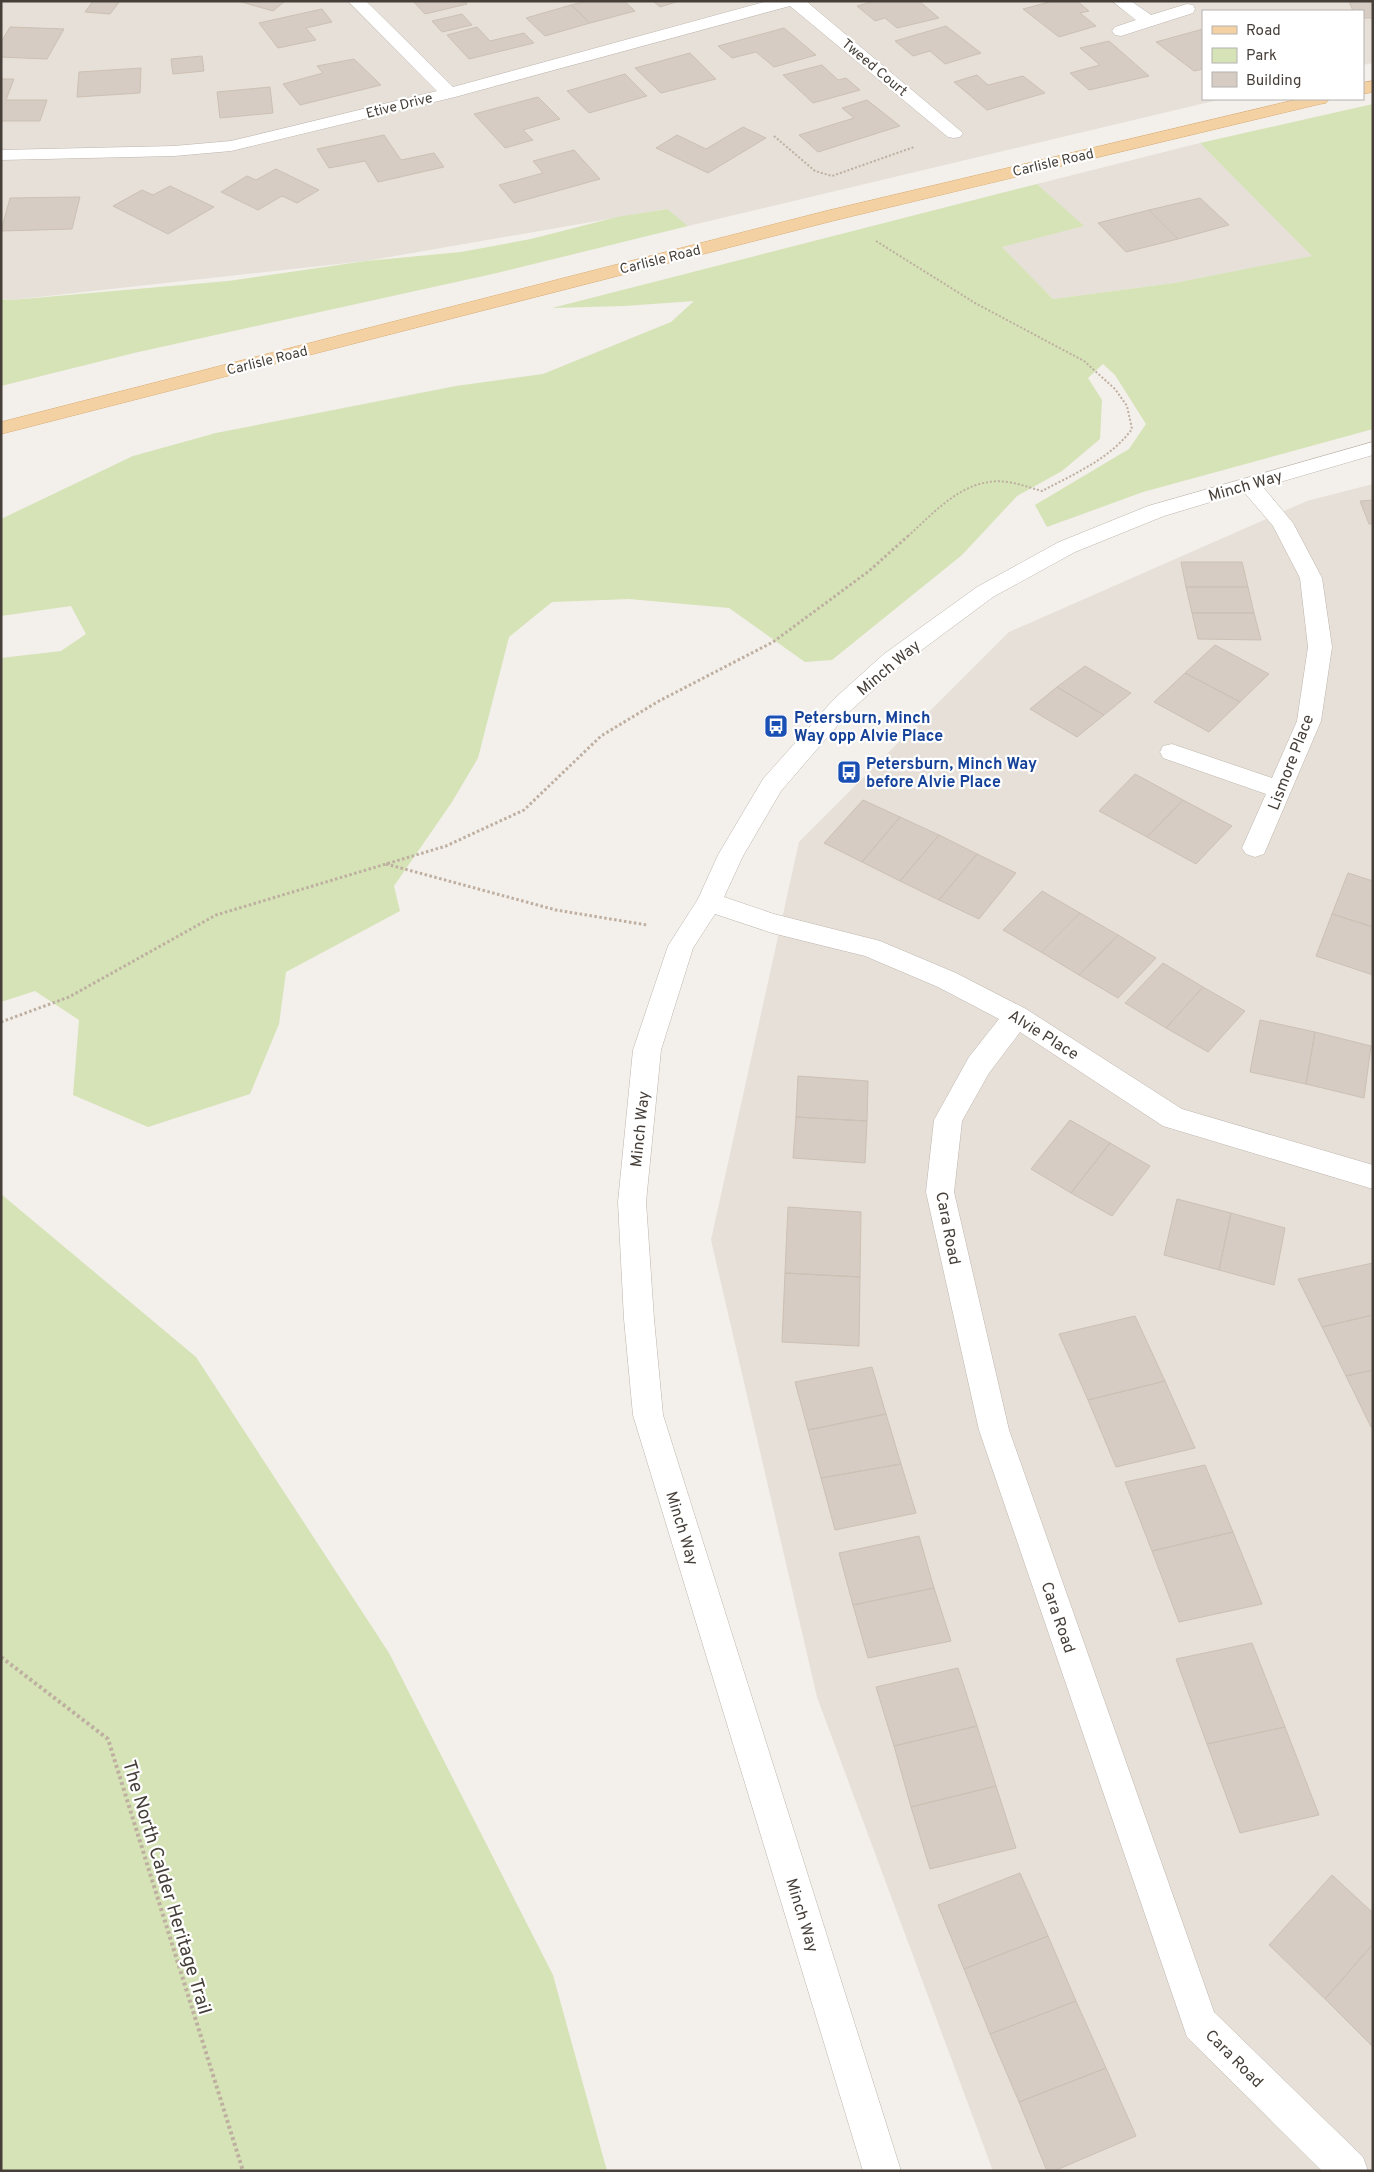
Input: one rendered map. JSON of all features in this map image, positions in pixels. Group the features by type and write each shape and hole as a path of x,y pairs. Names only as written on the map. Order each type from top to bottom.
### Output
{"main road":[{"name":"Carlisle Road","path":"1,428 833,215 1316,100"}],"street":[{"path":"356,1 449,93"},
{"name":"Etive Drive","path":"1,154 174,151 231,146 449,93 788,1"},
{"name":"Tweed Court","path":"796,1 954,132"},
{"path":"1120,1 1149,22"},
{"path":"1121,31 1187,9"},
{"name":"Minch Way","path":"882,2171 648,1416 639,1319 632,1202 647,1050 681,946 709,902 730,856 772,786 842,705 892,660 985,592 1067,547 1156,511 1373,448"},
{"name":"Lismore Place","path":"1248,483 1282,523 1311,578 1320,647 1309,720 1255,848"},
{"path":"1172,752 1280,790"},
{"name":"Alvie Place","path":"709,902 772,923 871,948 947,980 1017,1016 1173,1118 1373,1176"},
{"name":"Cara Road","path":"1017,1016 979,1065 948,1120 940,1192 994,1430 1200,2024 1349,2171"}],"path":[{"path":"774,136 815,171 832,176 954,132"},
{"path":"1,1022 69,997 216,915 446,846 524,810 601,736 659,701 773,642 870,571 952,496 978,484 1008,482 1042,491 1084,469 1121,444 1132,429 1128,408 1111,385 1089,366 1040,336 990,311 833,215"},
{"path":"385,864 556,910 690,932"},
{"name":"The North Calder Heritage Trail","path":"1,1657 108,1739 243,2171"}],"shaded area":[{"path":"1,1 1373,1 1373,63 1364,65 1364,10 1202,10 1202,100 1218,100 688,226 666,209 366,261 11,300 1,298"},
{"path":"1200,143 1313,256 1174,283 1053,299 1002,247 1083,226 1037,184"},
{"path":"1373,484 1373,2171 993,2171 817,1697 711,1240 799,842 1009,632 1307,501"}],"green space":[{"path":"1373,104 1373,429 1143,492 1047,527 1035,505 1129,449 1146,424 1115,375 1103,364 1088,378 1102,400 1100,439 1062,471 1017,496 962,555 832,660 805,662 729,608 629,599 552,602 509,637 478,758 452,802 394,886 400,911 286,972 279,1024 250,1094 148,1127 73,1095 79,1020 35,991 1,1002 1,658 61,651 86,634 71,606 1,616 1,519 133,456 216,433 456,386 543,374 671,322 694,301 624,306 552,308 1037,184 1084,226 1002,247 1053,299 1174,283 1312,256 1200,143"},
{"path":"667,209 688,226 497,273 134,353 1,386 1,299 11,300 228,281 366,261 461,252 531,239 617,217"},
{"path":"1,1194 196,1357 389,1653 553,1975 607,2171 1,2171"}],"building":[{"path":"93,1 120,1 110,14 85,12"},
{"path":"238,1 285,1 273,11"},
{"path":"413,1 465,1 467,4 425,14"},
{"path":"587,1 624,1 635,11 590,23 571,5"},
{"path":"653,1 679,1 660,7"},
{"path":"875,1 919,1 939,18 897,28 885,18 875,21 857,6"},
{"path":"1053,1 1077,1 1089,11 1080,13 1096,26 1059,37 1023,9"},
{"path":"1349,1 1373,2 1373,18 1364,18 1364,10 1353,10"},
{"path":"571,5 590,23 545,36 526,18"},
{"path":"322,9 332,22 306,28 316,40 278,48 259,23"},
{"path":"462,14 472,25 442,32 432,21"},
{"path":"946,26 981,53 945,64 930,51 913,56 895,41"},
{"path":"10,27 64,29 47,59 1,57 1,42"},
{"path":"477,27 490,41 524,33 534,43 469,59 447,35"},
{"path":"784,28 816,55 774,67 756,52 732,58 718,46"},
{"path":"1202,29 1202,69 1194,71 1156,42"},
{"path":"1109,41 1149,76 1089,90 1070,73 1100,65 1080,48"},
{"path":"690,53 716,79 661,93 635,68"},
{"path":"202,56 204,71 173,74 171,59"},
{"path":"354,59 381,85 300,105 283,84 323,73 317,66"},
{"path":"822,65 838,80 846,78 860,90 813,103 783,75"},
{"path":"141,68 140,93 77,97 79,72"},
{"path":"625,74 647,96 589,113 567,91"},
{"path":"977,75 988,85 1023,76 1045,93 987,110 954,82"},
{"path":"1,79 14,79 6,100 47,100 40,121 1,121"},
{"path":"270,87 273,113 220,118 217,92"},
{"path":"538,97 560,119 523,130 533,140 505,148 474,114"},
{"path":"867,100 900,126 818,152 799,135 854,118 842,108"},
{"path":"743,127 766,138 708,173 656,148 677,135 706,149"},
{"path":"384,135 401,160 434,153 444,167 378,182 365,161 329,168 317,149"},
{"path":"574,150 600,179 514,203 499,185 543,173 533,161"},
{"path":"276,169 319,190 297,203 282,196 258,210 221,192 247,176 256,180"},
{"path":"170,186 214,207 168,234 113,206 142,190 153,195"},
{"path":"80,197 72,229 1,231 10,198"},
{"path":"1200,198 1229,225 1178,239 1149,210"},
{"path":"1149,210 1178,239 1126,252 1098,223"},
{"path":"1373,500 1373,524 1369,524 1360,501"},
{"path":"1181,562 1242,562 1248,587 1186,587"},
{"path":"1186,587 1248,587 1254,613 1192,613"},
{"path":"1192,613 1254,613 1261,640 1198,639"},
{"path":"1215,645 1269,674 1240,702 1185,673"},
{"path":"1085,666 1131,693 1104,715 1057,687"},
{"path":"1185,673 1240,702 1209,732 1154,702"},
{"path":"1057,687 1104,715 1077,737 1030,709"},
{"path":"1135,774 1183,800 1147,837 1099,811"},
{"path":"863,800 900,817 862,862 824,843"},
{"path":"1183,800 1232,826 1196,864 1147,837"},
{"path":"900,817 939,835 900,881 862,862"},
{"path":"939,835 977,854 939,900 900,881"},
{"path":"977,854 1016,873 979,919 939,900"},
{"path":"1348,873 1373,881 1373,927 1332,914"},
{"path":"1042,891 1080,913 1041,952 1003,930"},
{"path":"1080,913 1118,935 1079,975 1041,952"},
{"path":"1332,914 1373,927 1373,975 1316,956"},
{"path":"1118,935 1156,958 1118,998 1079,975"},
{"path":"1163,963 1203,987 1166,1028 1125,1003"},
{"path":"1203,987 1245,1011 1208,1052 1166,1028"},
{"path":"1260,1020 1315,1032 1306,1084 1250,1072"},
{"path":"1315,1032 1371,1046 1364,1098 1306,1084"},
{"path":"798,1076 868,1081 867,1121 796,1117"},
{"path":"796,1117 867,1121 865,1163 793,1158"},
{"path":"1070,1120 1110,1143 1071,1193 1031,1169"},
{"path":"1110,1143 1150,1166 1112,1216 1071,1193"},
{"path":"1177,1199 1231,1213 1219,1270 1164,1255"},
{"path":"788,1207 861,1212 860,1277 785,1273"},
{"path":"1231,1213 1285,1228 1274,1285 1219,1270"},
{"path":"1373,1263 1373,1315 1322,1327 1298,1279"},
{"path":"785,1273 860,1277 859,1346 782,1342"},
{"path":"1373,1315 1373,1370 1346,1376 1322,1327"},
{"path":"1135,1316 1165,1381 1088,1400 1059,1334"},
{"path":"872,1367 886,1414 808,1430 795,1382"},
{"path":"1373,1370 1373,1426 1371,1427 1346,1376"},
{"path":"1165,1381 1195,1448 1116,1467 1088,1400"},
{"path":"886,1414 901,1464 821,1478 808,1430"},
{"path":"901,1464 916,1513 835,1530 821,1478"},
{"path":"1205,1465 1233,1532 1152,1551 1125,1482"},
{"path":"1233,1532 1262,1604 1179,1622 1152,1551"},
{"path":"919,1536 934,1588 853,1605 839,1553"},
{"path":"934,1588 951,1641 868,1658 853,1605"},
{"path":"1252,1643 1285,1727 1207,1744 1176,1659"},
{"path":"958,1668 977,1726 894,1746 876,1687"},
{"path":"977,1726 996,1786 911,1807 894,1746"},
{"path":"1285,1727 1319,1815 1240,1833 1207,1744"},
{"path":"996,1786 1016,1848 930,1869 911,1807"},
{"path":"1020,1873 1048,1936 964,1969 938,1905"},
{"path":"1332,1875 1373,1913 1373,1944 1325,1999 1269,1945"},
{"path":"1048,1936 1076,2001 990,2034 964,1969"},
{"path":"1373,1944 1373,2047 1325,1999"},
{"path":"1076,2001 1106,2068 1019,2102 990,2034"},
{"path":"1106,2068 1136,2136 1054,2171 1047,2171 1019,2102"}],"place":[{"name":"Petersburn, Minch Way opp Alvie Place","path":"776,726"},
{"name":"Petersburn, Minch Way before Alvie Place","path":"849,772"}]}
